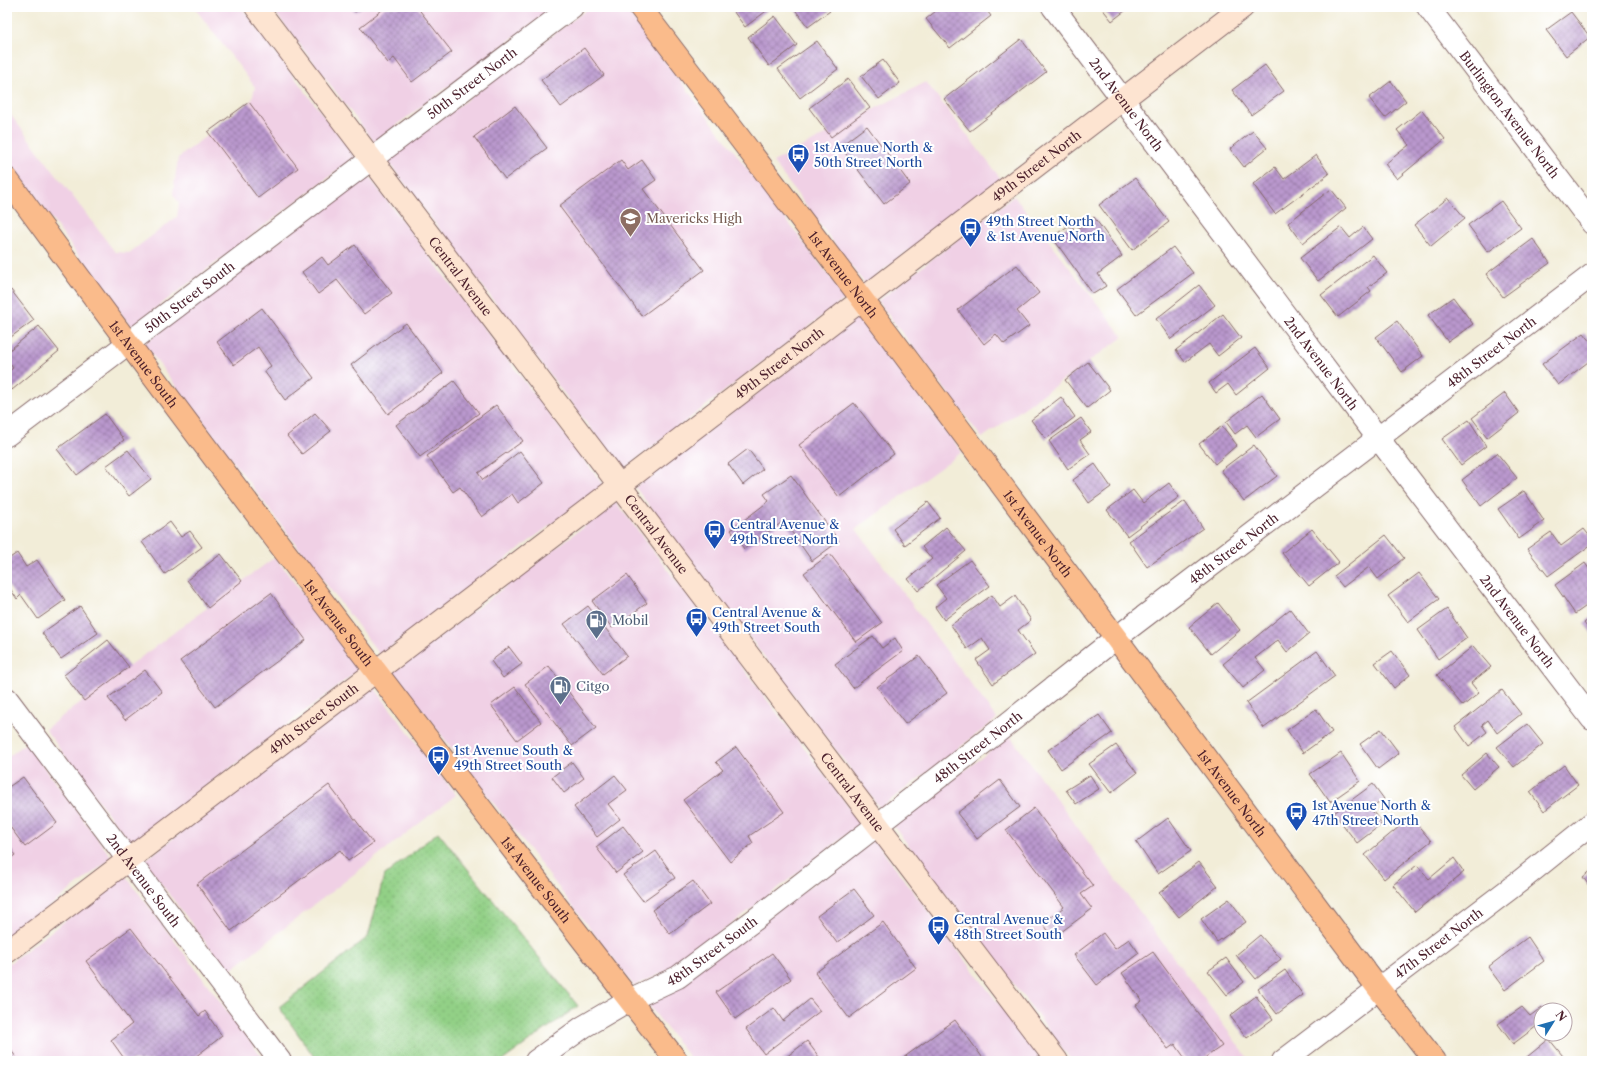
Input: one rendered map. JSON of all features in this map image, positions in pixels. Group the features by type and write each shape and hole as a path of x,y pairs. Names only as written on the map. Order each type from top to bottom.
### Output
{"main road":[{"name":"Central Avenue","path":"256,7 1057,1061"},
{"name":"1st Avenue North","path":"640,7 862,299 1378,988 1435,1061"},
{"name":"49th Street North","path":"619,486 1243,7"},
{"name":"1st Avenue South","path":"7,179 127,343 376,671 677,1061"},
{"name":"49th Street South","path":"7,952 619,486"}],"street":[{"name":"50th Street North","path":"371,158 572,7"},
{"name":"2nd Avenue North","path":"1053,7 1378,438 1592,718"},
{"name":"Burlington Avenue North","path":"1428,7 1592,223"},
{"name":"50th Street South","path":"7,434 371,158"},
{"name":"48th Street North","path":"877,824 996,733 1116,638 1592,275"},
{"name":"2nd Avenue South","path":"7,699 280,1061"},
{"name":"48th Street South","path":"536,1061 583,1027 629,1000 678,977 761,915 877,824"},
{"name":"47th Street North","path":"1283,1061 1514,886 1592,824"}],"shaded area":[{"path":"194,7 241,7 355,157 131,327 7,159 7,110 115,252 129,253 177,217 179,203 173,194 178,158 252,100 255,87"},
{"path":"271,7 554,7 374,142"},
{"path":"590,7 624,7 846,298 622,470 387,160"},
{"path":"926,82 1001,179 865,284 773,162"},
{"path":"367,174 603,485 380,655 144,344"},
{"path":"1014,196 1123,337 982,438 878,301"},
{"path":"859,315 962,452 856,529 997,719 880,808 635,487"},
{"path":"616,502 861,823 673,968 634,986 393,672"},
{"path":"275,557 360,669 131,844 45,729"},
{"path":"373,686 456,795 228,972 144,861"},
{"path":"1010,736 1250,1061 1072,1061 893,825"},
{"path":"26,743 112,858 7,939 7,758"},
{"path":"874,840 1042,1061 692,1061 647,1003"},
{"path":"125,875 265,1061 7,1061 7,965"}],"green space":[{"path":"438,832 578,1006 502,1061 317,1061 279,1007 368,937 384,876"}],"building":[{"path":"351,7 362,7 355,12"},
{"path":"386,7 417,7 452,52 412,82 394,58 388,63 360,27"},
{"path":"730,7 768,7 769,9 745,27"},
{"path":"793,7 827,7 830,11 808,27"},
{"path":"941,7 984,7 991,16 950,48 926,19"},
{"path":"1101,7 1130,7 1112,21"},
{"path":"1587,7 1592,7 1592,14"},
{"path":"1571,12 1590,37 1566,56 1546,30"},
{"path":"775,16 797,45 769,66 748,37"},
{"path":"1021,39 1046,72 970,131 944,99"},
{"path":"817,41 838,69 800,98 778,69"},
{"path":"584,48 604,75 561,107 541,80"},
{"path":"883,60 900,83 879,99 861,76"},
{"path":"1265,65 1284,91 1251,115 1232,90"},
{"path":"848,79 870,108 831,137 809,108"},
{"path":"1391,81 1406,101 1385,118 1369,98"},
{"path":"249,102 298,168 258,198 208,132"},
{"path":"515,106 547,148 505,179 474,137"},
{"path":"1422,110 1445,139 1397,179 1385,164 1409,145 1397,130"},
{"path":"867,126 910,184 884,204 840,146"},
{"path":"1253,131 1267,148 1244,167 1230,149"},
{"path":"1316,155 1329,174 1275,214 1253,184 1275,167 1284,179"},
{"name":"Mavericks High","path":"621,160 628,170 642,160 656,180 643,189 704,270 642,316 559,206"},
{"path":"1135,178 1169,222 1132,250 1099,205"},
{"path":"1331,189 1346,208 1303,243 1288,223"},
{"path":"1448,198 1465,218 1431,246 1414,225"},
{"path":"1501,201 1521,228 1488,252 1468,225"},
{"path":"1094,217 1122,256 1098,274 1106,286 1093,294 1052,237 1071,224 1075,231"},
{"path":"1341,227 1350,238 1363,227 1372,239 1318,281 1300,258"},
{"path":"1533,239 1550,263 1503,297 1486,274"},
{"path":"355,245 392,293 364,314 337,280 318,294 302,272 322,257 328,265"},
{"path":"1173,247 1193,273 1136,315 1117,289"},
{"path":"1373,255 1387,273 1368,287 1371,291 1338,317 1321,295"},
{"path":"1017,265 1039,293 1017,311 1029,326 1004,344 996,334 984,344 958,310"},
{"path":"1199,285 1215,305 1171,339 1156,319"},
{"path":"11,290 34,320 11,337 7,333 7,292"},
{"path":"1453,297 1473,324 1448,342 1428,315"},
{"path":"262,308 314,378 285,400 264,371 271,366 258,347 234,365 217,342"},
{"path":"1223,314 1241,338 1218,356 1209,344 1185,362 1176,350"},
{"path":"1397,321 1423,356 1402,372 1376,337"},
{"path":"406,323 443,373 388,414 351,365"},
{"path":"39,326 59,351 12,390 7,384 7,373 13,368 7,360 7,352"},
{"path":"1584,333 1592,343 1592,359 1558,385 1542,364"},
{"path":"1255,348 1270,368 1236,395 1228,384 1216,393 1209,383"},
{"path":"1088,362 1110,390 1087,408 1065,380"},
{"path":"454,381 479,413 420,457 396,425"},
{"path":"1505,393 1519,413 1487,438 1472,418"},
{"path":"1262,394 1280,419 1256,437 1247,425 1235,434 1226,422"},
{"path":"1061,397 1075,417 1046,439 1031,420"},
{"path":"854,403 894,454 839,497 799,445"},
{"path":"496,405 523,441 478,473 483,480 520,451 544,483 518,503 512,494 482,517 460,487 453,492 427,456"},
{"path":"315,413 331,431 302,454 287,436"},
{"path":"105,414 124,440 77,475 57,449"},
{"path":"1081,418 1091,432 1080,440 1090,454 1068,469 1049,441"},
{"path":"1469,420 1486,446 1461,465 1442,439"},
{"path":"1222,426 1237,445 1215,464 1199,444"},
{"path":"1254,445 1277,476 1244,501 1221,470"},
{"path":"748,449 763,469 743,485 728,464"},
{"path":"128,450 151,479 129,496 106,466"},
{"path":"1497,453 1517,478 1481,506 1462,480"},
{"path":"1095,464 1111,487 1089,503 1073,480"},
{"path":"791,475 839,541 812,561 784,521 744,549 731,530 769,501 764,494"},
{"path":"1169,483 1179,497 1127,536 1107,510 1133,490 1143,503"},
{"path":"1524,491 1544,521 1519,539 1498,509"},
{"path":"1185,501 1203,528 1147,567 1129,541"},
{"path":"928,502 940,518 905,545 893,529"},
{"path":"170,522 181,537 190,531 202,547 165,574 142,542"},
{"path":"946,527 966,551 918,591 908,579 932,559 922,547"},
{"path":"1312,529 1339,562 1309,586 1282,553"},
{"path":"1584,529 1592,539 1592,544 1548,576 1527,549 1551,532 1561,546"},
{"path":"1386,535 1404,558 1378,579 1369,567 1343,587 1334,576"},
{"path":"17,553 26,567 37,560 65,600 38,619 21,595 17,599 7,584 7,560"},
{"path":"221,554 242,581 208,608 187,580"},
{"path":"830,554 882,623 856,642 804,573"},
{"path":"970,560 990,586 944,620 935,607 946,598 936,585"},
{"path":"1585,563 1592,573 1592,602 1575,614 1555,585"},
{"path":"1419,573 1439,599 1408,622 1388,596"},
{"path":"627,575 647,603 612,628 592,601"},
{"path":"271,593 306,640 215,707 180,661"},
{"path":"992,595 1000,607 1015,596 1031,620 1018,630 1035,654 993,684 976,660 990,650 982,638 967,649 951,625"},
{"path":"1218,603 1240,630 1211,654 1189,627"},
{"path":"80,606 98,633 61,659 42,633"},
{"name":"Mobil","path":"588,606 627,656 603,674 564,624"},
{"path":"1290,609 1309,634 1287,652 1278,640 1255,658 1265,670 1243,688 1223,664"},
{"path":"1447,609 1467,638 1438,659 1418,630"},
{"path":"1592,617 1592,634 1584,623"},
{"path":"873,636 882,648 895,638 903,651 853,688 835,664"},
{"path":"108,640 129,667 84,701 64,675"},
{"path":"1473,646 1491,667 1471,683 1479,693 1463,706 1437,675"},
{"path":"509,647 522,664 503,678 491,661"},
{"path":"1317,651 1335,676 1264,728 1246,703"},
{"path":"1392,651 1410,675 1394,688 1375,663"},
{"path":"919,656 947,693 905,724 877,687"},
{"name":"Citgo","path":"549,666 596,728 572,746 525,684"},
{"path":"145,670 162,692 125,720 108,698"},
{"path":"515,687 541,722 517,740 491,705"},
{"path":"1502,690 1521,714 1497,733 1488,720 1482,725 1487,732 1469,746 1455,727"},
{"path":"1316,709 1332,732 1303,753 1287,730"},
{"path":"1099,715 1112,733 1061,769 1048,750"},
{"path":"1527,724 1543,744 1514,767 1497,747"},
{"path":"1381,729 1399,753 1378,769 1360,744"},
{"path":"1116,745 1137,773 1111,793 1089,764"},
{"path":"736,747 784,812 749,836 753,843 730,862 683,800 723,770 716,762"},
{"path":"1341,753 1360,781 1330,802 1310,774"},
{"path":"1487,753 1499,767 1473,789 1461,775"},
{"path":"572,762 584,778 564,793 552,777"},
{"path":"1564,765 1578,785 1544,811 1530,792"},
{"path":"615,775 627,790 608,804 620,819 597,837 574,807"},
{"path":"1090,775 1099,789 1076,804 1066,790"},
{"path":"23,777 57,823 25,847 7,823 7,788"},
{"path":"1000,780 1020,807 977,839 957,813"},
{"path":"1373,784 1384,799 1371,809 1382,824 1357,843 1334,813"},
{"path":"329,785 373,843 348,861 340,850 231,931 197,884"},
{"path":"1034,808 1093,886 1081,894 1092,909 1053,938 1043,923 1064,907 1006,830"},
{"path":"1411,817 1431,841 1384,879 1365,855"},
{"path":"1168,818 1191,851 1158,874 1136,842"},
{"path":"623,826 643,852 616,873 596,847"},
{"path":"7,844 15,855 7,861"},
{"path":"656,851 675,878 643,901 623,875"},
{"path":"1454,858 1464,872 1415,912 1393,885 1417,865 1429,879"},
{"path":"1199,862 1218,886 1179,917 1159,893"},
{"path":"1592,870 1592,890 1583,877"},
{"path":"693,881 710,904 670,934 652,910"},
{"path":"854,889 874,915 837,943 817,916"},
{"path":"1229,899 1246,922 1217,942 1201,919"},
{"path":"883,922 916,968 849,1018 815,973"},
{"path":"131,928 199,1016 205,1011 222,1036 190,1061 126,1061 111,1040 132,1024 86,961"},
{"path":"1103,933 1115,949 1129,939 1139,953 1097,985 1074,955"},
{"path":"1260,935 1281,959 1256,979 1236,955"},
{"path":"1528,937 1544,961 1505,990 1488,967"},
{"path":"1153,952 1222,1046 1200,1061 1187,1061 1175,1044 1168,1049 1136,1005 1142,1001 1122,973"},
{"path":"772,953 791,979 735,1019 716,992"},
{"path":"1226,958 1244,982 1227,995 1208,971"},
{"path":"1285,970 1303,995 1277,1014 1258,989"},
{"path":"1256,996 1273,1019 1247,1038 1230,1016"},
{"path":"810,999 820,1011 764,1054 746,1029 774,1008 783,1021"},
{"path":"1522,1007 1530,1016 1533,1014 1533,1029 1513,1044 1498,1024"},
{"path":"955,1020 985,1061 899,1061"},
{"path":"807,1041 822,1061 781,1061"},
{"path":"1545,1042 1551,1042 1567,1061 1522,1061"},
{"path":"7,1045 19,1061 7,1061"}],"place":[{"name":"1st Avenue North & 50th Street North","path":"798,174"},
{"name":"Mavericks High","path":"631,238"},
{"name":"49th Street North & 1st Avenue North","path":"971,248"},
{"name":"Central Avenue & 49th Street North","path":"714,550"},
{"name":"Central Avenue & 49th Street South","path":"696,638"},
{"name":"Mobil","path":"596,640"},
{"name":"Citgo","path":"560,706"},
{"name":"1st Avenue South & 49th Street South","path":"439,776"},
{"name":"1st Avenue North & 47th Street North","path":"1296,832"},
{"name":"Central Avenue & 48th Street South","path":"939,946"}]}
